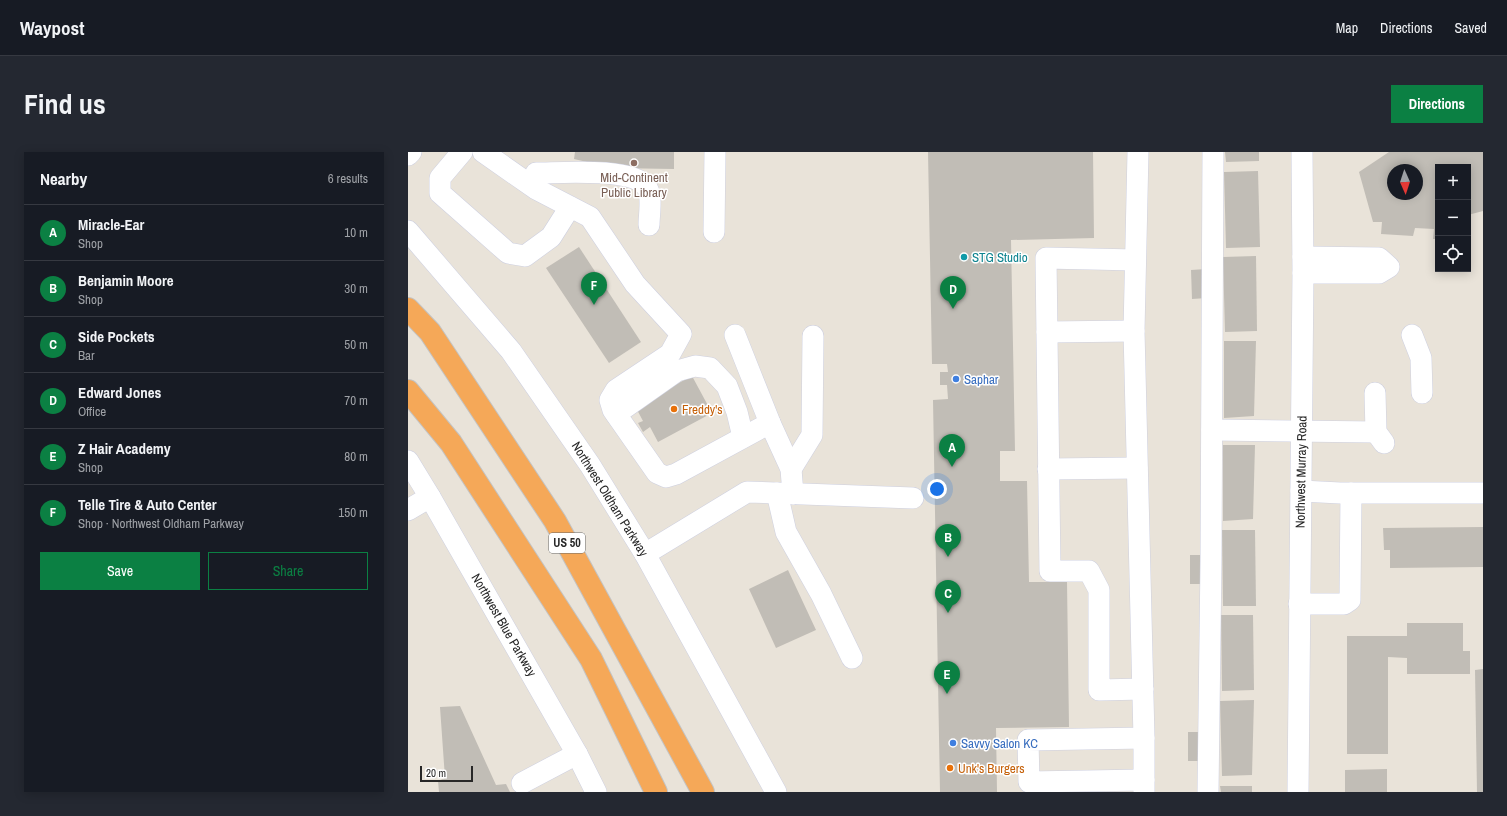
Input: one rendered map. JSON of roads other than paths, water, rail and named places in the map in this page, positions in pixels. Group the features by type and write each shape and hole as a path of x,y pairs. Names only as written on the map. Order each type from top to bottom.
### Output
{"highway":[{"name":"US 50","path":"408,309 430,332 555,521 703,792"},
{"path":"408,391 451,443 591,659 656,792"}],"street":[{"path":"408,155 411,152"},
{"path":"462,152 440,178 440,193 508,253 525,256 551,237 570,207"},
{"path":"483,152 536,189 590,217 635,284 681,334 670,354 616,390 610,400 616,414 657,473 666,477 676,474 770,423"},
{"path":"714,232 715,152"},
{"path":"1138,152 1134,331 1144,738 1144,786 1029,782 1028,740 1144,738"},
{"path":"1208,792 1213,152"},
{"name":"Northwest Murray Road","path":"1298,792 1303,265 1302,152"},
{"path":"536,173 614,173 633,178 645,185 650,195 649,225"},
{"name":"Northwest Oldham Parkway","path":"408,231 511,351 590,465 645,554 776,792"},
{"path":"1135,260 1046,258 1048,469 1050,571 1089,571 1099,590 1100,690 1142,689"},
{"path":"1047,332 1134,331"},
{"path":"735,335 770,423 791,469"},
{"path":"1412,335 1421,358 1422,393"},
{"path":"814,336 812,435 791,469 785,494 786,532 821,594 852,658"},
{"path":"616,414 677,371 695,366 710,368 726,386 737,412 743,437"},
{"path":"1212,430 1301,431 1380,438 1375,393"},
{"name":"Northwest Blue Parkway","path":"408,461 577,754 596,792"},
{"path":"1048,469 1137,468"},
{"path":"1301,491 1351,493 1483,493"},
{"path":"645,554 747,492 912,498"},
{"path":"1299,604 1344,604 1350,600 1351,493"},
{"path":"408,510 430,497"},
{"path":"522,783 577,754"}],"place":[{"name":"Mid-Continent Public Library","path":"634,163"},
{"name":"STG Studio","path":"964,257"},
{"name":"Telle Tire & Auto Center","path":"594,305"},
{"name":"Edward Jones","path":"953,309"},
{"name":"Saphar","path":"956,379"},
{"name":"Freddy's","path":"674,409"},
{"name":"Miracle-Ear","path":"952,467"},
{"name":"Benjamin Moore","path":"948,557"},
{"name":"Side Pockets","path":"948,613"},
{"name":"Z Hair Academy","path":"947,694"},
{"name":"Savvy Salon KC","path":"953,743"},
{"name":"Unk's Burgers","path":"950,768"}]}
